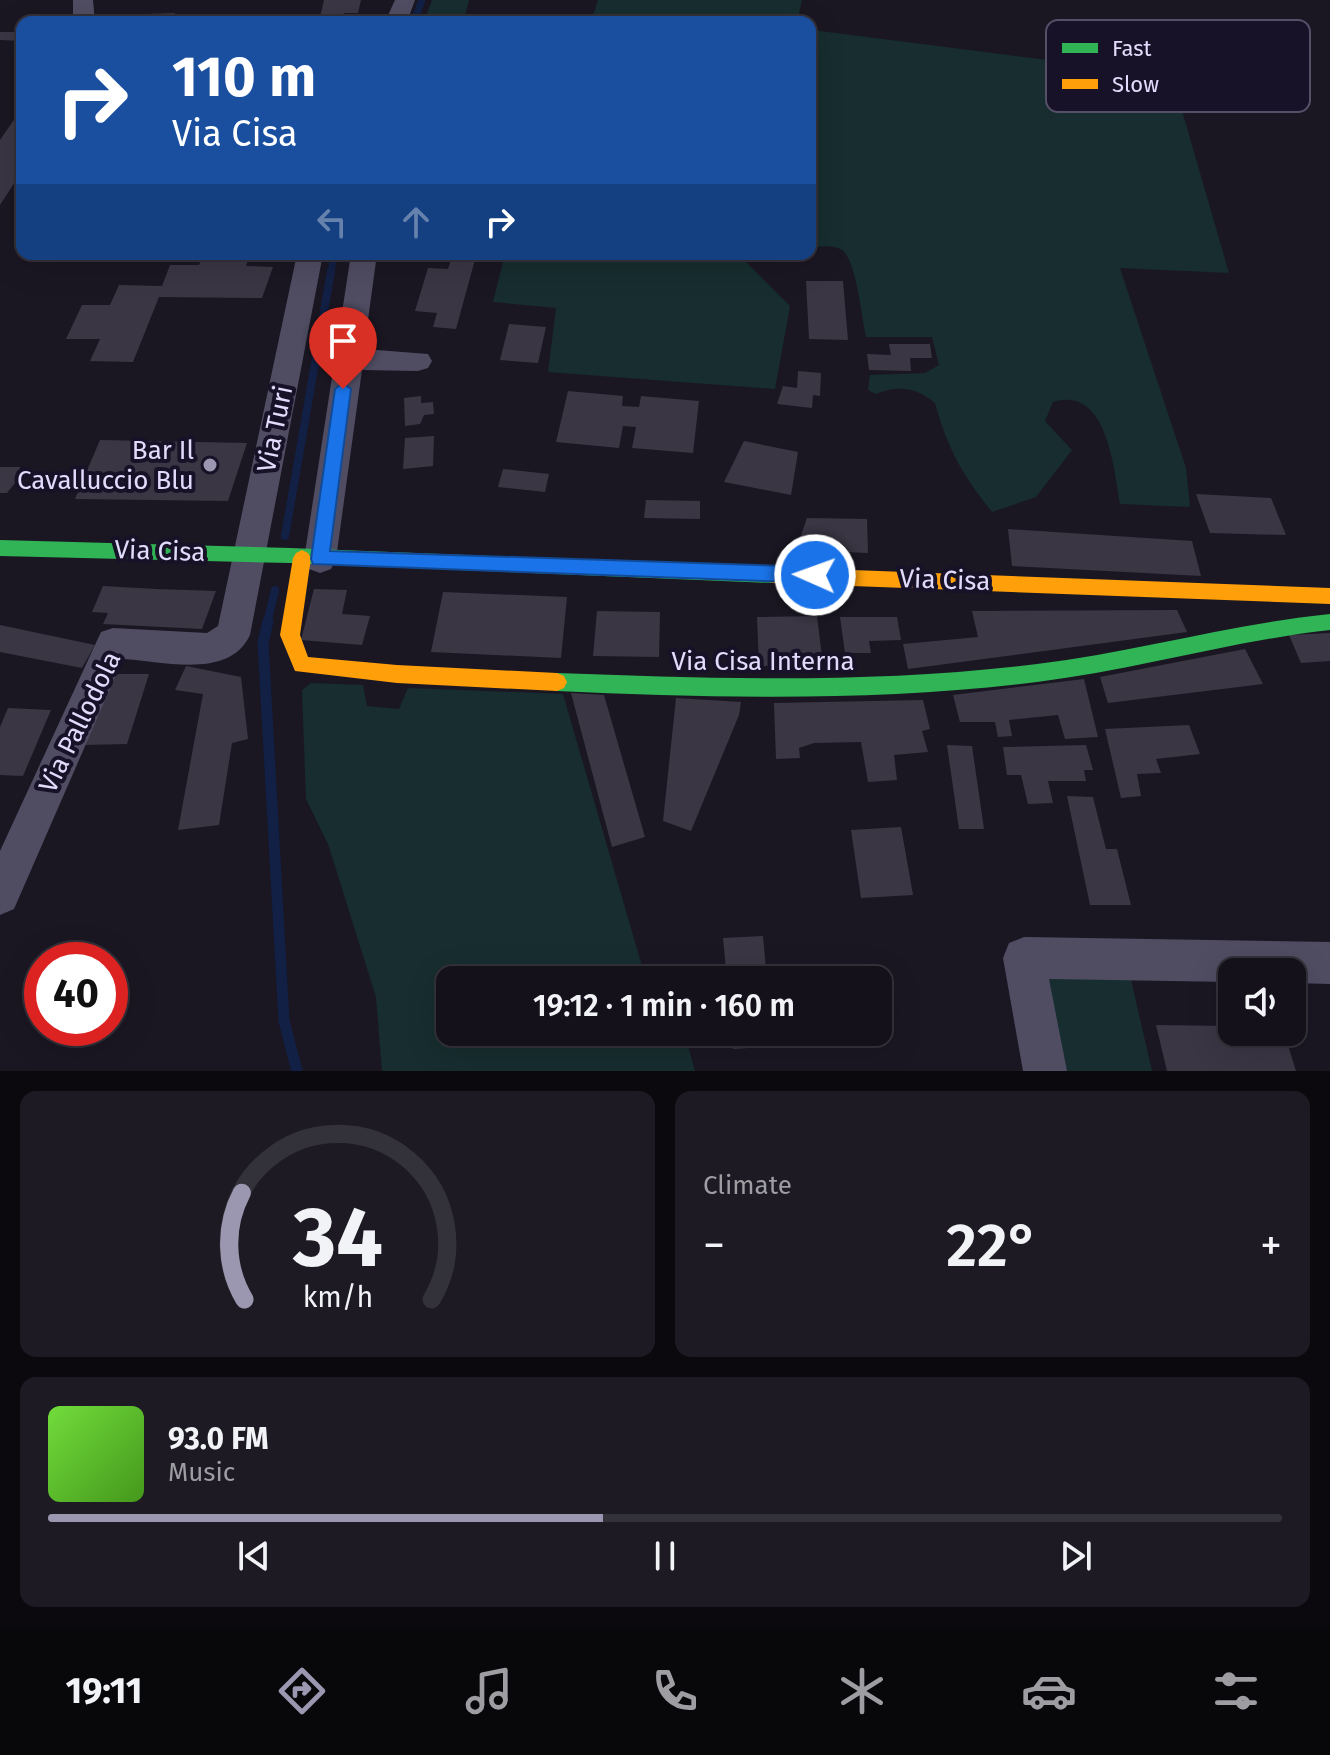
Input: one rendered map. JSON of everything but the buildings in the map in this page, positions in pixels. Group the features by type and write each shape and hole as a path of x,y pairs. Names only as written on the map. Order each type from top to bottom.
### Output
{"street":[{"name":"Via Turi","path":"249,556 309,260"},
{"path":"311,558 363,260"},
{"path":"347,359 418,361"},
{"name":"Via Cisa","path":"0,548 187,550 249,556 1330,596"},
{"name":"Via Pallodola","path":"0,895 113,643 212,649 233,635 249,556"},
{"name":"Via Cisa Interna","path":"311,558 290,635 302,665 367,673 674,688 868,687 1040,673 1189,643 1330,622"},
{"path":"1045,1071 1024,958 1330,963"}],"green space":[{"path":"432,0 469,0 465,16 426,16"},
{"path":"598,0 802,0 801,16 593,16"},
{"path":"816,29 1046,60 1046,112 1182,112 1229,273 1120,268 1186,468 1190,507 1120,504 1115,471 1104,434 1085,406 1071,400 1053,402 1045,421 1072,450 1036,497 992,512 957,461 935,403 907,389 876,394 868,390 870,375 925,373 939,365 932,337 866,337 851,265 842,250 816,247"},
{"path":"504,260 744,260 790,306 775,389 548,372 556,308 493,302"},
{"path":"311,683 363,685 367,706 399,709 408,688 563,694 642,966 436,966 436,1046 688,1046 695,1071 382,1071 376,997 328,844 306,799 302,690"},
{"path":"1130,975 1152,1071 1060,1071 1045,978"}],"waterway":[{"path":"416,16 422,0"},
{"path":"331,273 333,260"},
{"path":"285,536 331,271"},
{"path":"267,623 275,590"},
{"path":"268,621 263,643 284,1021 297,1071"}],"traffic: fast":[{"path":"0,548 290,555 773,575"},
{"path":"557,682 797,688 917,684 1074,668 1256,632 1330,622"}],"traffic: slow":[{"path":"302,558 290,635 302,665 397,674 557,682"},
{"path":"773,575 1330,596"}],"place":[{"name":"Bar Il Cavalluccio Blu","path":"210,465"}],"route":[{"path":"343,389 320,559 815,575"}]}
